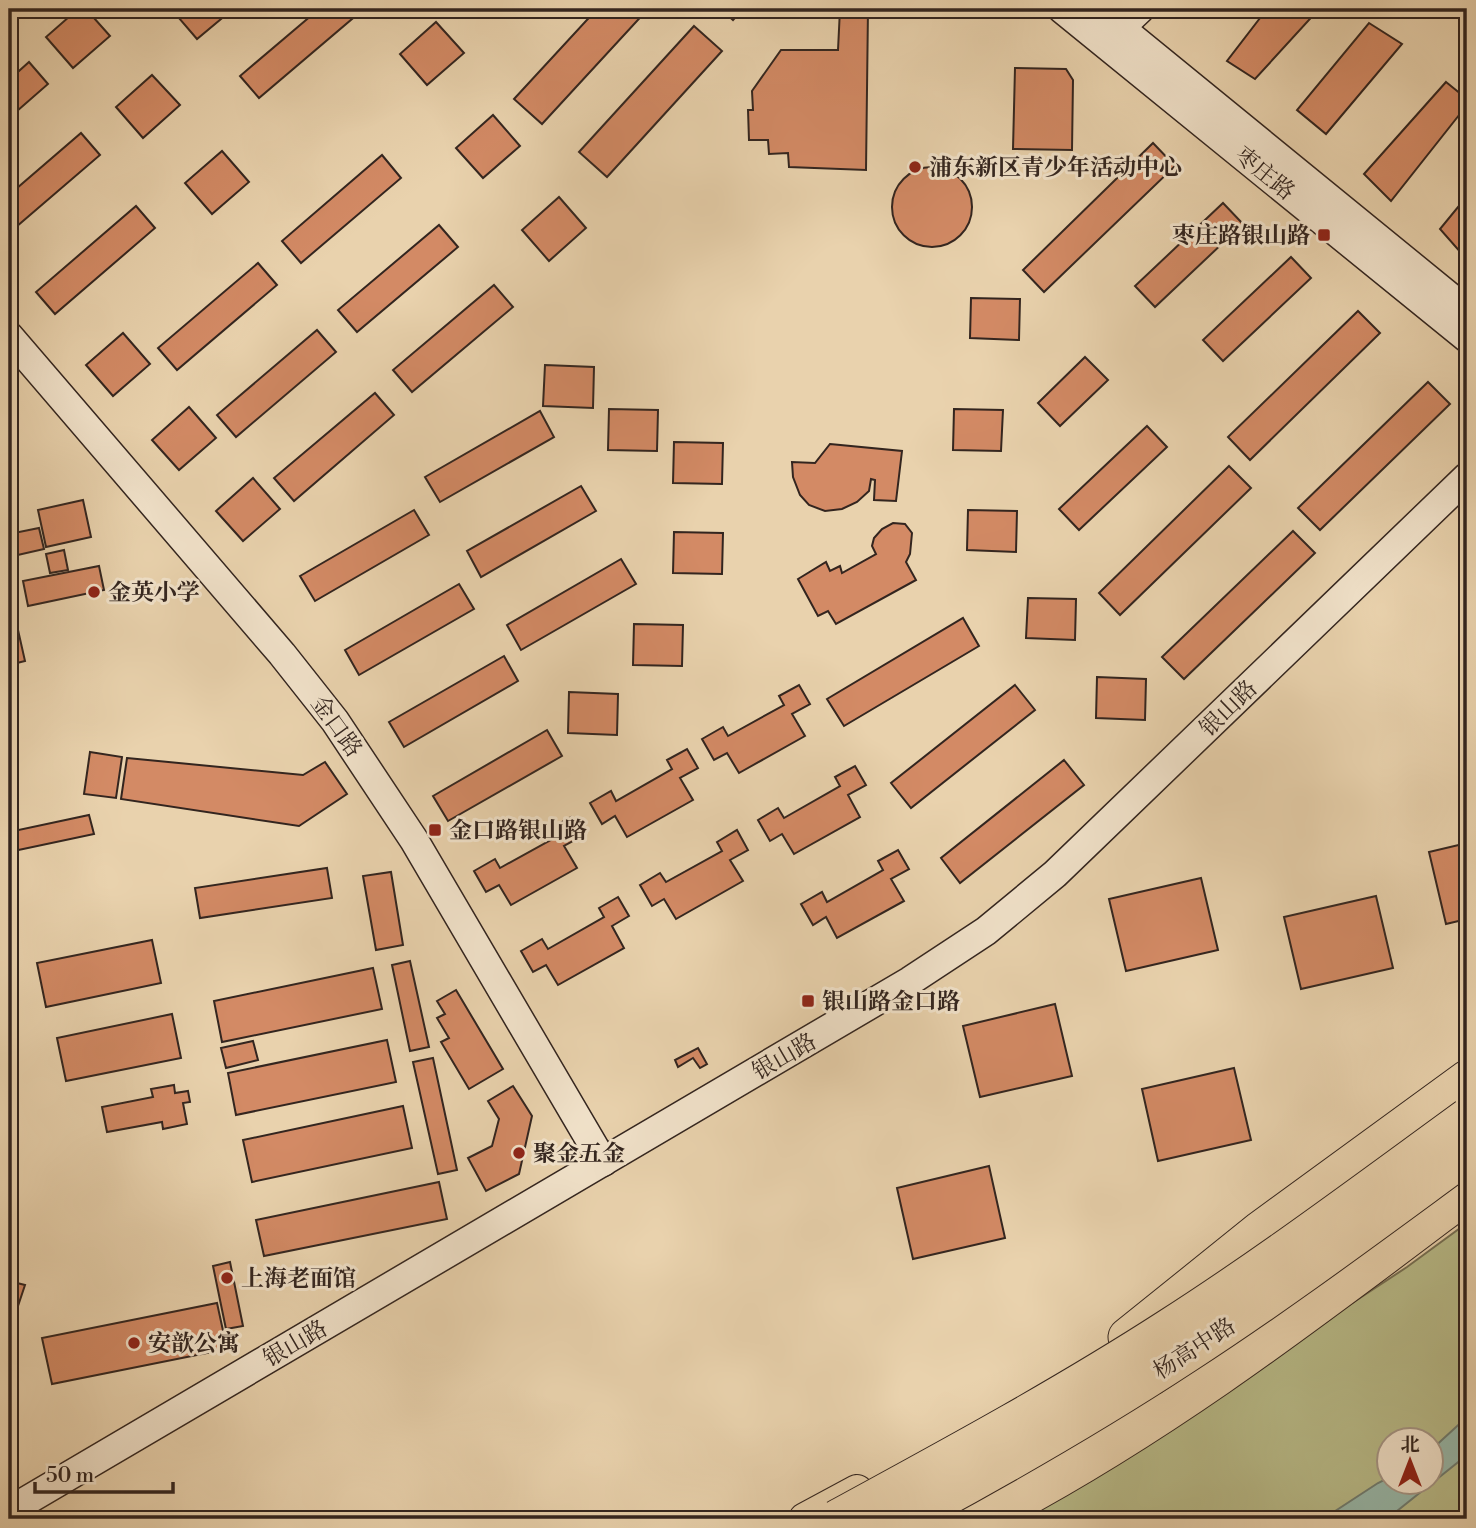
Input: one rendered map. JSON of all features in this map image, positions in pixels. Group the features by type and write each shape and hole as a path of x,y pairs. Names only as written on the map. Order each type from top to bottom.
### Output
{"highway":[{"path":"1127,1337 1260,1230 1467,1079"},
{"name":"杨高中路","path":"836,1519 1103,1369 1169,1328 1267,1262 1467,1116"},
{"name":"杨高中路","path":"906,1519 970,1485 1185,1356 1467,1155"},
{"path":"985,1519 1123,1441 1287,1329 1467,1194"}],"main road":[{"name":"杨高中路","path":"900,1519 979,1460 1067,1375 1211,1287 1467,1097"},
{"name":"杨高中路","path":"962,1519 1018,1480 1152,1401 1273,1321 1467,1175"},
{"path":"805,1519 1067,1375"}],"street":[{"name":"枣庄路","path":"1062,9 1467,338"},
{"name":"枣庄路","path":"1097,9 1130,18 1467,311"},
{"name":"金口路","path":"9,336 282,654 335,721 414,840 603,1162"},
{"name":"银山路","path":"9,1511 910,981 986,931 1055,874 1467,477"}],"green space":[{"path":"1467,1223 1467,1519 1024,1519 1407,1267"}],"shaded area":[{"path":"1467,1417 1467,1455 1444,1473 1444,1438"},
{"path":"1374,1486 1374,1496 1416,1496 1387,1519 1323,1519"}],"building":[{"path":"78,9 86,9 110,36 73,68 46,37"},
{"path":"188,9 233,9 197,39 178,17"},
{"path":"319,9 356,9 359,13 259,98 240,76"},
{"path":"597,9 648,9 542,124 514,99"},
{"path":"721,9 743,9 733,20"},
{"path":"840,9 868,9 866,170 789,167 788,153 769,154 768,140 749,140 748,110 753,110 752,91 781,50 838,50"},
{"path":"1267,9 1319,9 1255,79 1227,61"},
{"path":"436,22 464,53 427,85 400,54"},
{"path":"1369,23 1402,44 1326,134 1297,110"},
{"path":"694,26 722,51 607,177 579,152"},
{"path":"29,62 48,84 9,118 9,80"},
{"path":"1015,68 1066,69 1073,80 1072,150 1013,149"},
{"path":"152,75 180,105 143,138 116,107"},
{"path":"1446,82 1467,99 1467,105 1391,201 1364,174"},
{"path":"493,115 520,146 483,178 456,148"},
{"path":"81,133 100,155 9,233 9,195"},
{"path":"1153,143 1175,166 1044,292 1023,270"},
{"path":"222,151 249,182 212,214 185,183"},
{"path":"382,155 401,178 301,263 282,241"},
{"path":"932,167 947,170 960,179 969,192 972,207 969,222 960,235 947,244 932,247 917,244 904,235 895,222 892,207 895,192 904,179 917,170"},
{"path":"1467,196 1467,248 1462,254 1440,229"},
{"path":"559,197 586,228 549,261 522,230"},
{"path":"1223,203 1243,224 1155,307 1135,286"},
{"path":"136,206 155,228 55,314 36,292"},
{"path":"439,225 458,247 357,332 338,310"},
{"path":"1291,257 1311,278 1223,361 1203,340"},
{"path":"258,263 277,285 177,370 158,348"},
{"path":"494,285 513,307 412,392 393,370"},
{"path":"971,298 1020,299 1019,340 970,338"},
{"path":"1358,311 1380,333 1250,460 1228,437"},
{"path":"317,330 336,352 236,437 217,415"},
{"path":"123,333 150,364 113,396 86,365"},
{"path":"1085,357 1108,380 1060,426 1038,403"},
{"path":"545,365 594,367 593,408 543,406"},
{"path":"1428,382 1450,404 1320,530 1298,508"},
{"path":"375,393 394,415 294,501 274,478"},
{"path":"189,407 216,438 179,470 152,440"},
{"path":"609,409 658,410 657,451 608,450"},
{"path":"954,409 1003,410 1001,451 953,450"},
{"path":"540,411 554,437 440,502 425,477"},
{"path":"1147,426 1167,447 1079,530 1059,509"},
{"path":"674,442 723,443 722,484 673,483"},
{"path":"830,444 902,451 896,501 874,500 875,480 871,479 869,491 857,502 842,509 825,511 809,505 800,495 793,477 792,462 815,463"},
{"path":"1229,466 1251,488 1120,615 1099,593"},
{"path":"253,478 280,509 243,541 216,511"},
{"path":"581,486 596,511 481,577 467,551"},
{"path":"83,500 91,537 46,547 38,510"},
{"path":"414,510 429,535 315,601 300,576"},
{"path":"968,510 1017,511 1016,552 967,550"},
{"path":"893,523 905,524 912,533 910,554 906,562 916,580 836,624 828,611 818,616 798,579 826,562 830,571 840,566 842,573 876,554 872,546 874,538 882,529"},
{"path":"39,528 44,549 9,557 9,534"},
{"path":"1293,531 1315,553 1184,679 1162,657"},
{"path":"674,532 723,533 722,574 673,573"},
{"path":"64,550 68,570 50,573 46,554"},
{"path":"621,559 636,584 521,650 507,625"},
{"path":"99,566 104,590 28,606 23,581"},
{"path":"459,584 474,609 359,675 345,650"},
{"path":"9,590 25,661 9,665"},
{"path":"1028,598 1076,599 1075,640 1026,638"},
{"path":"963,618 979,646 844,726 827,699"},
{"path":"634,624 683,625 682,666 633,665"},
{"path":"504,656 518,681 404,747 389,722"},
{"path":"1097,677 1146,679 1145,720 1096,718"},
{"path":"799,685 810,704 792,714 805,736 739,773 727,753 714,760 702,739 723,727 728,736 784,705 779,696"},
{"path":"1015,685 1035,710 911,808 891,783"},
{"path":"569,692 618,694 617,735 568,733"},
{"path":"547,730 562,756 448,821 433,796"},
{"path":"9,740 15,766 9,767"},
{"path":"687,749 698,768 680,778 693,800 627,837 615,816 602,824 590,803 611,791 616,801 672,769 667,760"},
{"path":"90,752 122,757 116,798 84,794"},
{"path":"127,758 303,775 325,762 347,794 299,826 121,799"},
{"path":"1064,760 1084,785 960,883 941,858"},
{"path":"855,766 866,785 848,795 860,817 794,854 782,834 770,841 758,820 778,808 784,818 840,786 835,777"},
{"path":"89,815 94,834 9,852 9,832"},
{"path":"571,817 582,836 564,846 577,868 511,905 499,885 486,892 474,871 495,859 500,868 556,837 551,828"},
{"path":"737,830 748,850 730,860 743,881 676,919 664,899 652,906 640,885 660,873 666,882 722,851 717,842"},
{"path":"1467,843 1467,919 1446,924 1429,852"},
{"path":"898,850 909,869 891,879 904,901 837,938 826,917 813,925 801,904 822,892 827,902 883,870 878,861"},
{"path":"327,868 332,898 200,918 195,888"},
{"path":"391,872 403,945 376,950 363,876"},
{"path":"1201,878 1218,950 1126,971 1109,899"},
{"path":"1376,896 1393,968 1301,989 1284,917"},
{"path":"618,897 629,916 612,926 624,948 558,985 546,965 533,972 521,951 542,939 548,949 604,917 599,908"},
{"path":"152,940 161,983 46,1007 37,963"},
{"path":"410,961 429,1047 410,1051 392,965"},
{"path":"373,968 382,1009 222,1042 214,1001"},
{"path":"456,990 503,1069 469,1089 441,1042 449,1038 437,1018 445,1014 437,1001"},
{"path":"1055,1004 1072,1076 980,1097 963,1026"},
{"path":"172,1014 181,1058 66,1081 57,1038"},
{"path":"387,1040 396,1082 236,1115 228,1073"},
{"path":"253,1041 258,1060 226,1068 221,1048"},
{"path":"698,1048 707,1064 700,1068 693,1058 678,1067 675,1060"},
{"path":"433,1058 457,1170 438,1174 413,1062"},
{"path":"1234,1068 1251,1140 1158,1161 1142,1089"},
{"path":"174,1085 175,1093 188,1091 190,1102 183,1103 187,1124 163,1129 162,1122 107,1132 102,1107 153,1097 151,1089"},
{"path":"513,1086 532,1116 519,1174 486,1191 468,1158 492,1146 499,1119 488,1101"},
{"path":"403,1106 412,1148 252,1182 243,1140"},
{"path":"989,1166 1005,1238 913,1259 897,1188"},
{"path":"439,1182 447,1219 264,1256 256,1220"},
{"path":"230,1262 243,1326 226,1329 213,1266"},
{"path":"9,1281 25,1285 17,1309 9,1306"},
{"name":"安歆公寓","path":"217,1303 227,1349 52,1384 42,1338"}],"place":[{"name":"浦东新区青少年活动中心","path":"915,167"},
{"name":"枣庄路银山路","path":"1324,235"},
{"name":"金英小学","path":"94,592"},
{"name":"金口路银山路","path":"435,830"},
{"name":"银山路金口路","path":"808,1001"},
{"name":"聚金五金","path":"519,1153"},
{"name":"上海老面馆","path":"227,1278"},
{"name":"安歆公寓","path":"134,1343"}]}
